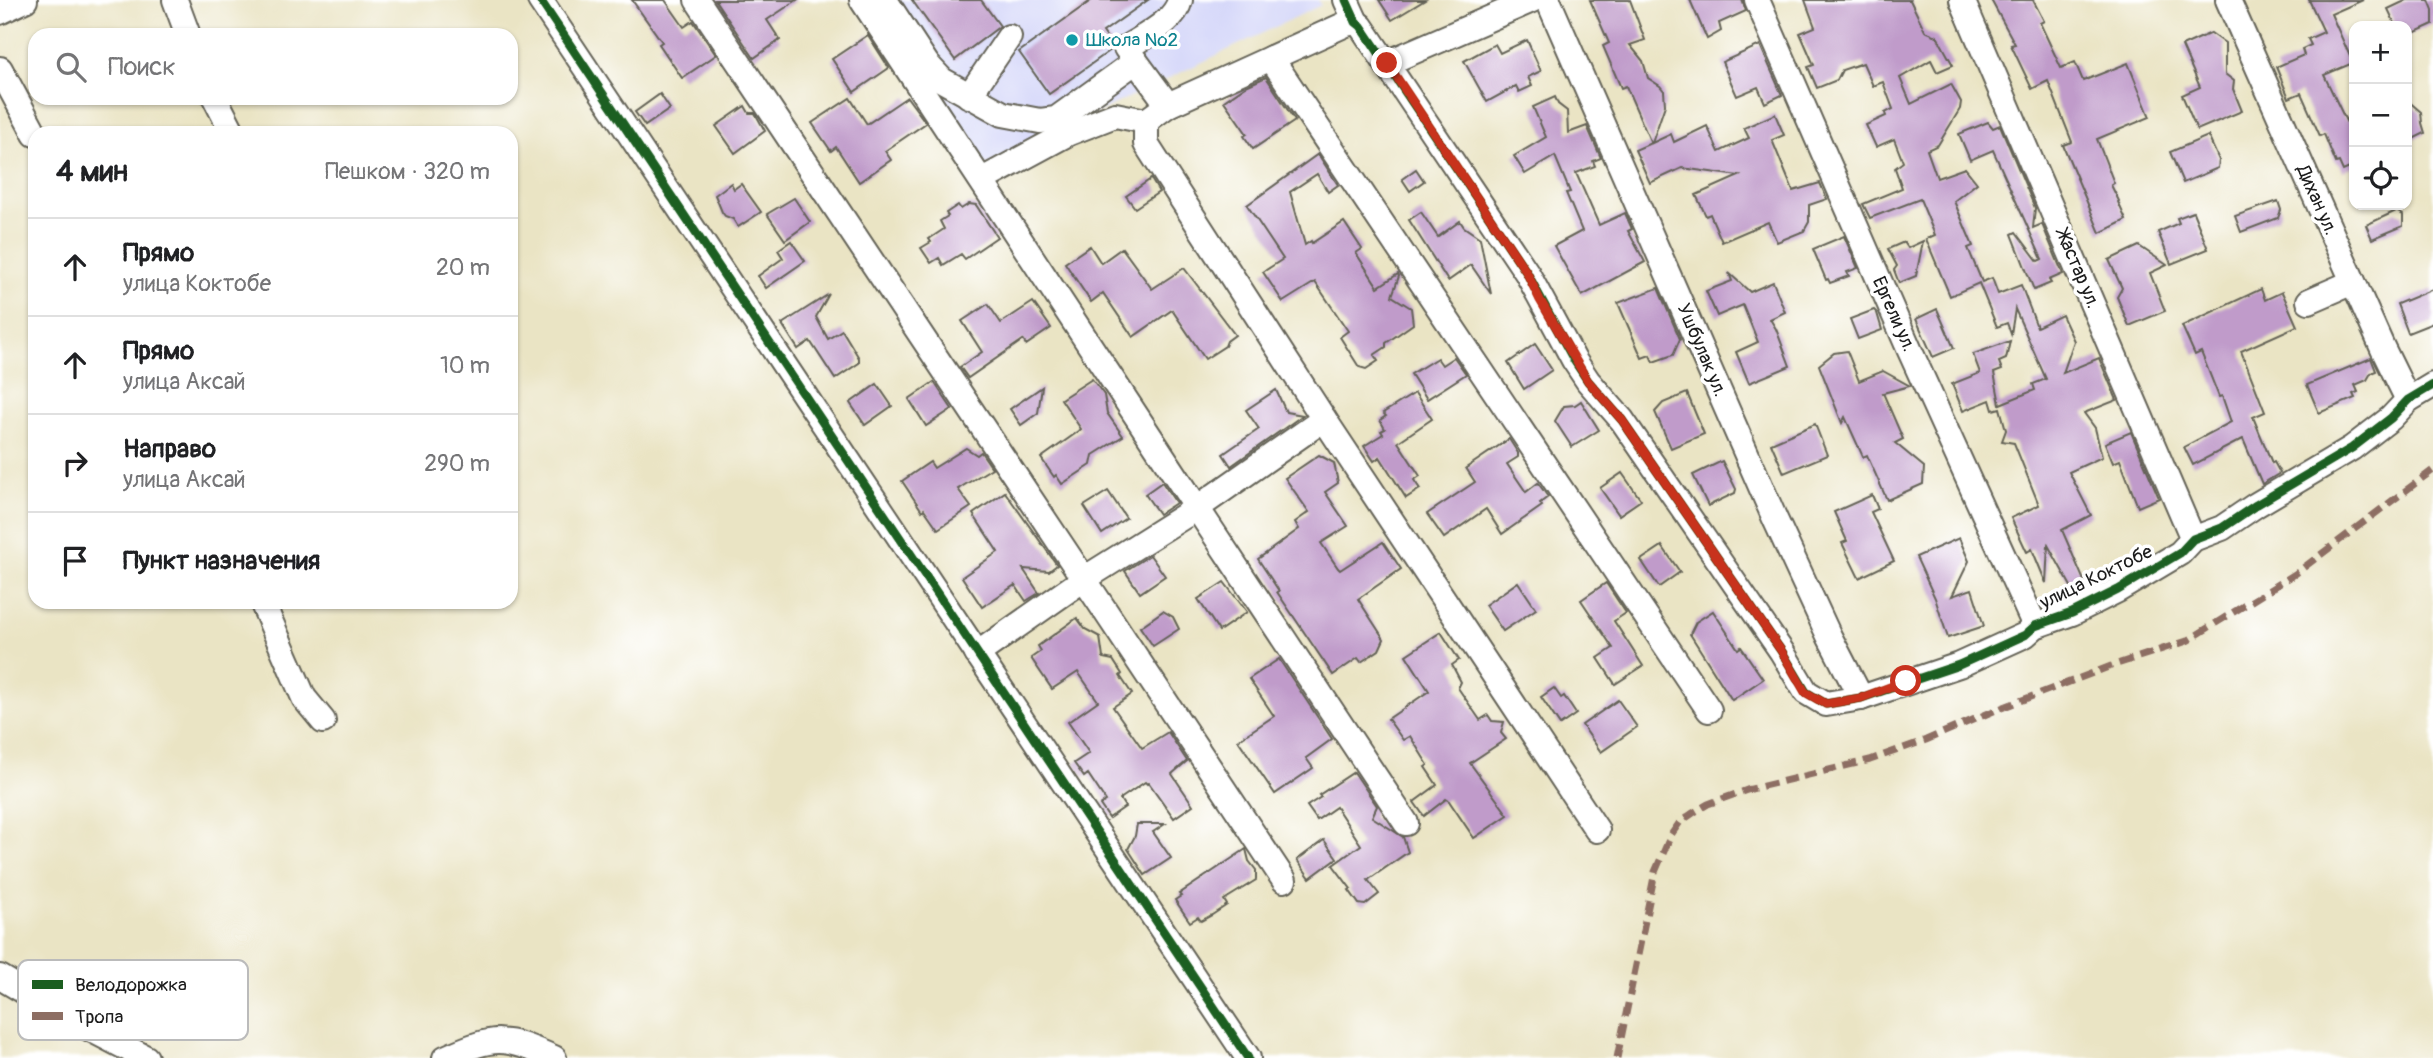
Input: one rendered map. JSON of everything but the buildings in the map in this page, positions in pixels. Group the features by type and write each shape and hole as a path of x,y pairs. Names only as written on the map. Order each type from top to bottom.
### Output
{"street":[{"path":"0,12 25,0"},
{"path":"175,0 185,28"},
{"path":"540,0 1248,1058"},
{"path":"697,0 1284,880"},
{"path":"862,0 1406,823"},
{"path":"885,0 928,64 942,80 1003,114 1040,121 1056,119 1135,62"},
{"path":"1168,105 1126,48 1169,19 1180,0"},
{"name":"улица Коктобе","path":"1329,0 1361,26 1527,273 1560,336 1588,381 1622,420 1782,652 1805,692 1826,704 1861,698 1959,665 2025,635 2035,626 2072,613 2118,590 2180,554 2193,539 2221,528 2341,455 2391,418 2408,400 2433,385"},
{"path":"1387,63 1531,0"},
{"name":"Ушбулак ул.","path":"1548,0 1786,544 1861,698"},
{"name":"Ергели ул.","path":"1757,0 1910,351 2035,626"},
{"name":"Жастар ул.","path":"1962,0 2193,539"},
{"name":"Дихан ул.","path":"2228,0 2408,400"},
{"path":"982,180 1050,143 1115,115 1146,121 1168,105 1270,58 1349,16"},
{"path":"969,96 1009,37"},
{"path":"1270,58 1709,710"},
{"path":"0,69 31,126"},
{"path":"219,105 229,126"},
{"path":"1146,121 1146,144 1324,419 1597,830"},
{"path":"2309,300 2353,282"},
{"path":"977,654 1084,579 1197,508 1324,419"},
{"path":"265,609 304,698 323,721"},
{"path":"0,977 18,988"},
{"path":"111,1040 146,1058"},
{"path":"445,1058 477,1043 494,1040 511,1042 554,1058"}],"shaded area":[{"path":"876,0 1318,0 1321,5 986,166"}],"marked path":[{"path":"1617,1058 1655,872 1671,835 1680,822 1708,804 1747,790 1870,760 2111,666 2187,641 2295,574 2433,470"}],"cycle path":[{"path":"540,0 1248,1058"},
{"path":"1346,0 1356,22 1527,273 1588,381 1622,420 1782,652 1806,692 1826,704 1861,698 1959,665 2025,635 2035,626 2072,613 2118,590 2180,553 2193,539 2222,528 2352,448 2391,418 2408,400 2433,385"}],"place":[{"name":"Школа №2","path":"1072,40"}],"route":[{"path":"1387,63 1527,273 1574,360 1588,381 1622,420 1782,652 1805,692 1826,704 1861,698 1906,681"}]}
